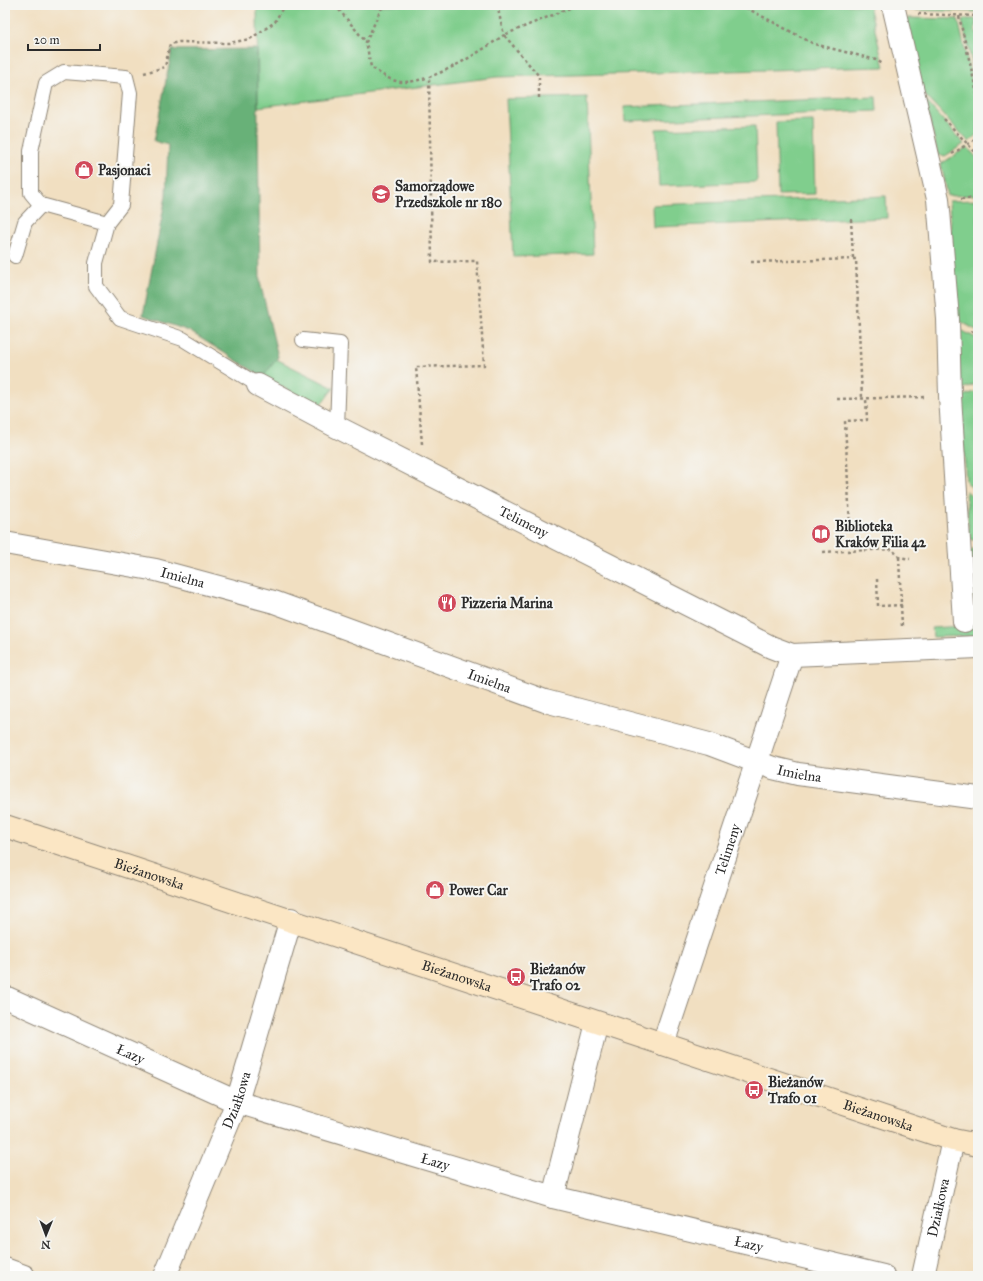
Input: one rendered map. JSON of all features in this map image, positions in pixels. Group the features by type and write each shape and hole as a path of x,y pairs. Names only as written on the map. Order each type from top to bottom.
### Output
{"street":[{"path":"895,9 938,199 948,319 950,396 964,621"},
{"name":"Telimeny","path":"258,385 337,427 771,647 792,655 978,647"},
{"name":"Imielna","path":"5,543 156,570 274,602 545,701 709,744 759,761 773,768 798,774 978,798"},
{"name":"Telimeny","path":"663,1044 759,761 792,655"},
{"name":"Bieżanowska","path":"5,826 146,874 291,919 597,1023 953,1140 978,1145"},
{"name":"Działkowa","path":"165,1276 237,1102 291,919"},
{"name":"Łazy","path":"5,997 237,1102 553,1197 883,1276"},
{"path":"553,1197 597,1023"},
{"name":"Działkowa","path":"923,1276 953,1140"},
{"path":"5,1269 24,1276"}],"lane":[{"path":"107,223 41,205 31,193 31,151 46,83 64,72 126,77 130,93 121,206 107,223 96,264 96,286 120,318 182,339 258,385"},
{"path":"15,256 25,222 41,205"},
{"path":"303,340 340,344 337,427"}],"path":[{"path":"126,77 165,67 170,44 179,42 229,43 250,39 275,22 284,5"},
{"path":"335,5 366,42 371,67 388,78 404,82 429,77 472,58 504,35 577,5"},
{"path":"366,42 381,9 388,5"},
{"path":"497,5 504,35 539,76 540,98"},
{"path":"741,5 814,44 876,60 911,83"},
{"path":"895,9 959,16 978,16"},
{"path":"959,16 978,98"},
{"path":"422,446 416,367 484,365 477,261 432,262 429,77"},
{"path":"930,167 976,139 978,136"},
{"path":"851,219 853,258 856,259 862,398"},
{"path":"751,262 853,258"},
{"path":"837,399 950,396"},
{"path":"850,526 845,421 867,420 866,398"},
{"path":"823,552 892,549 899,557 902,630"},
{"path":"899,557 910,559"},
{"path":"877,580 878,606 902,605"},
{"path":"899,632 908,628"}],"green space":[{"path":"257,5 869,5 884,67 497,77 258,107"},
{"path":"903,5 978,5 978,12 909,10 904,9"},
{"path":"908,18 958,19 978,108 978,133 969,142 922,92 906,21"},
{"path":"964,19 976,19 975,32 978,33 978,89 962,21"},
{"path":"257,49 260,282 278,357 263,377 189,331 143,315 166,196 168,145 154,141 172,50"},
{"path":"587,97 593,254 513,257 506,99"},
{"path":"876,97 877,111 625,121 624,107"},
{"path":"925,100 964,144 945,156 938,155"},
{"path":"813,121 815,194 778,195 776,122"},
{"path":"755,126 757,182 659,186 656,129"},
{"path":"967,147 978,159 978,195 948,196 941,164"},
{"path":"886,196 887,218 653,227 652,205"},
{"path":"978,200 978,331 956,319 949,201"},
{"path":"957,328 978,339 978,383 960,390"},
{"path":"276,359 334,388 319,406 263,377"},
{"path":"978,391 978,495 966,481 960,397"},
{"path":"966,490 978,502 978,540 972,540 969,538"},
{"path":"978,548 978,615 973,611 969,552"},
{"path":"978,625 978,636 933,637 932,628"}],"place":[{"name":"Pasjonaci","path":"84,170"},
{"name":"Samorządowe Przedszkole nr 180","path":"381,194"},
{"name":"Biblioteka Kraków Filia 42","path":"821,534"},
{"name":"Pizzeria Marina","path":"447,603"},
{"name":"Power Car","path":"435,890"},
{"name":"Bieżanów Trafo 02","path":"516,977"},
{"name":"Bieżanów Trafo 01","path":"754,1090"}]}
